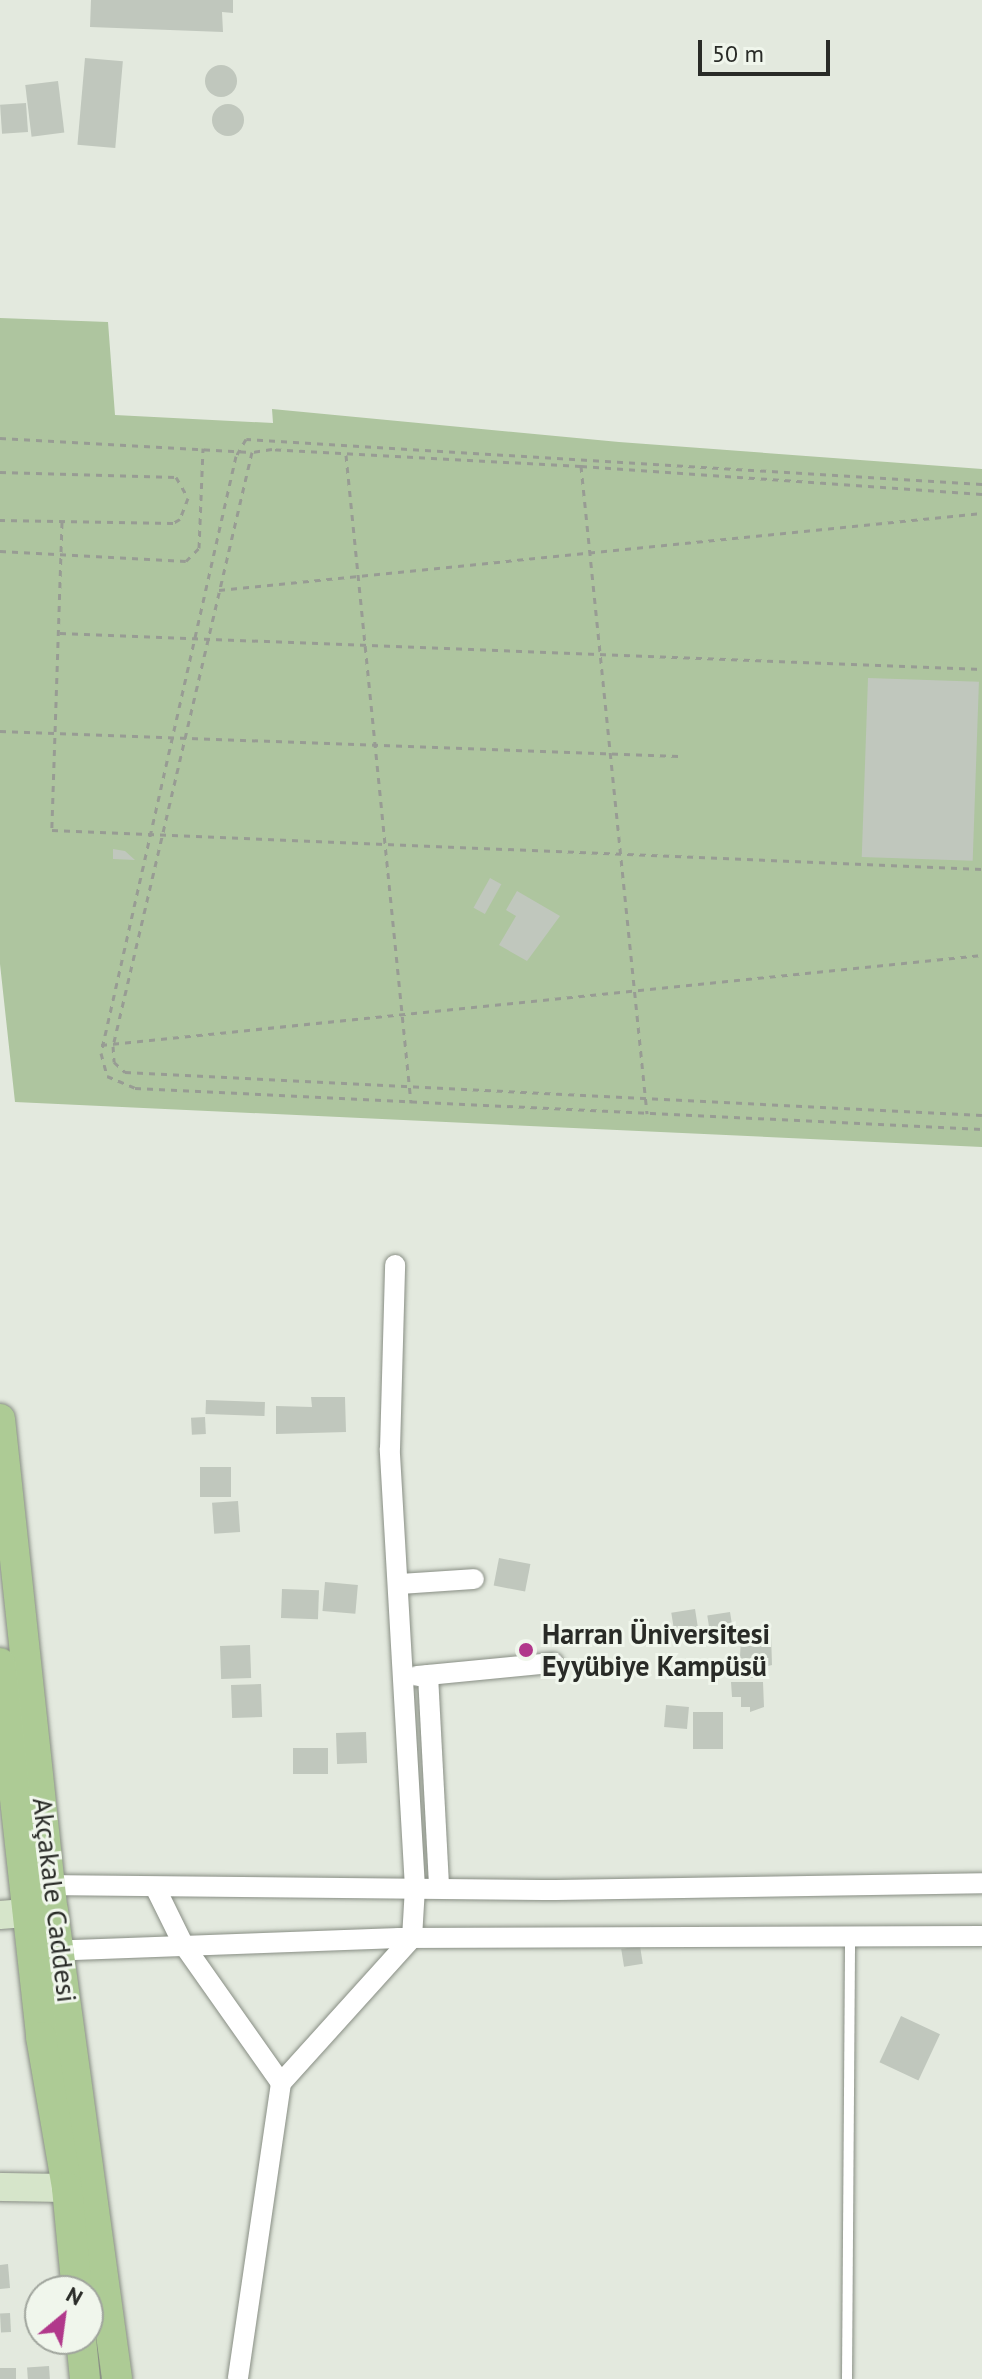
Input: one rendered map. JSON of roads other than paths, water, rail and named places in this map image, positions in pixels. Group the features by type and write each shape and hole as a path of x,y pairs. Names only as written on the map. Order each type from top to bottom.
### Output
{"main road":[{"name":"Akçakale Caddesi","path":"0,1419 31,1902"},
{"name":"Akçakale Caddesi","path":"0,1663 31,1902 45,1951 117,2379"},
{"name":"Akçakale Caddesi","path":"45,1951 75,2275"},
{"path":"83,2355 85,2379"}],"street":[{"path":"238,2379 281,2083 412,1938 415,1888 390,1449 395,1265"},
{"path":"399,1584 474,1579"},
{"path":"405,1677 553,1663"},
{"path":"428,1675 439,1888"},
{"path":"31,1902 155,1887 982,1883"},
{"path":"155,1887 183,1944 281,2083"},
{"path":"45,1951 412,1938 850,1934 982,1936"},
{"path":"0,2187 67,2188"}],"lane":[{"path":"847,2379 850,1934"}],"place":[{"name":"Harran Üniversitesi Eyyübiye Kampüsü","path":"526,1650"}]}
